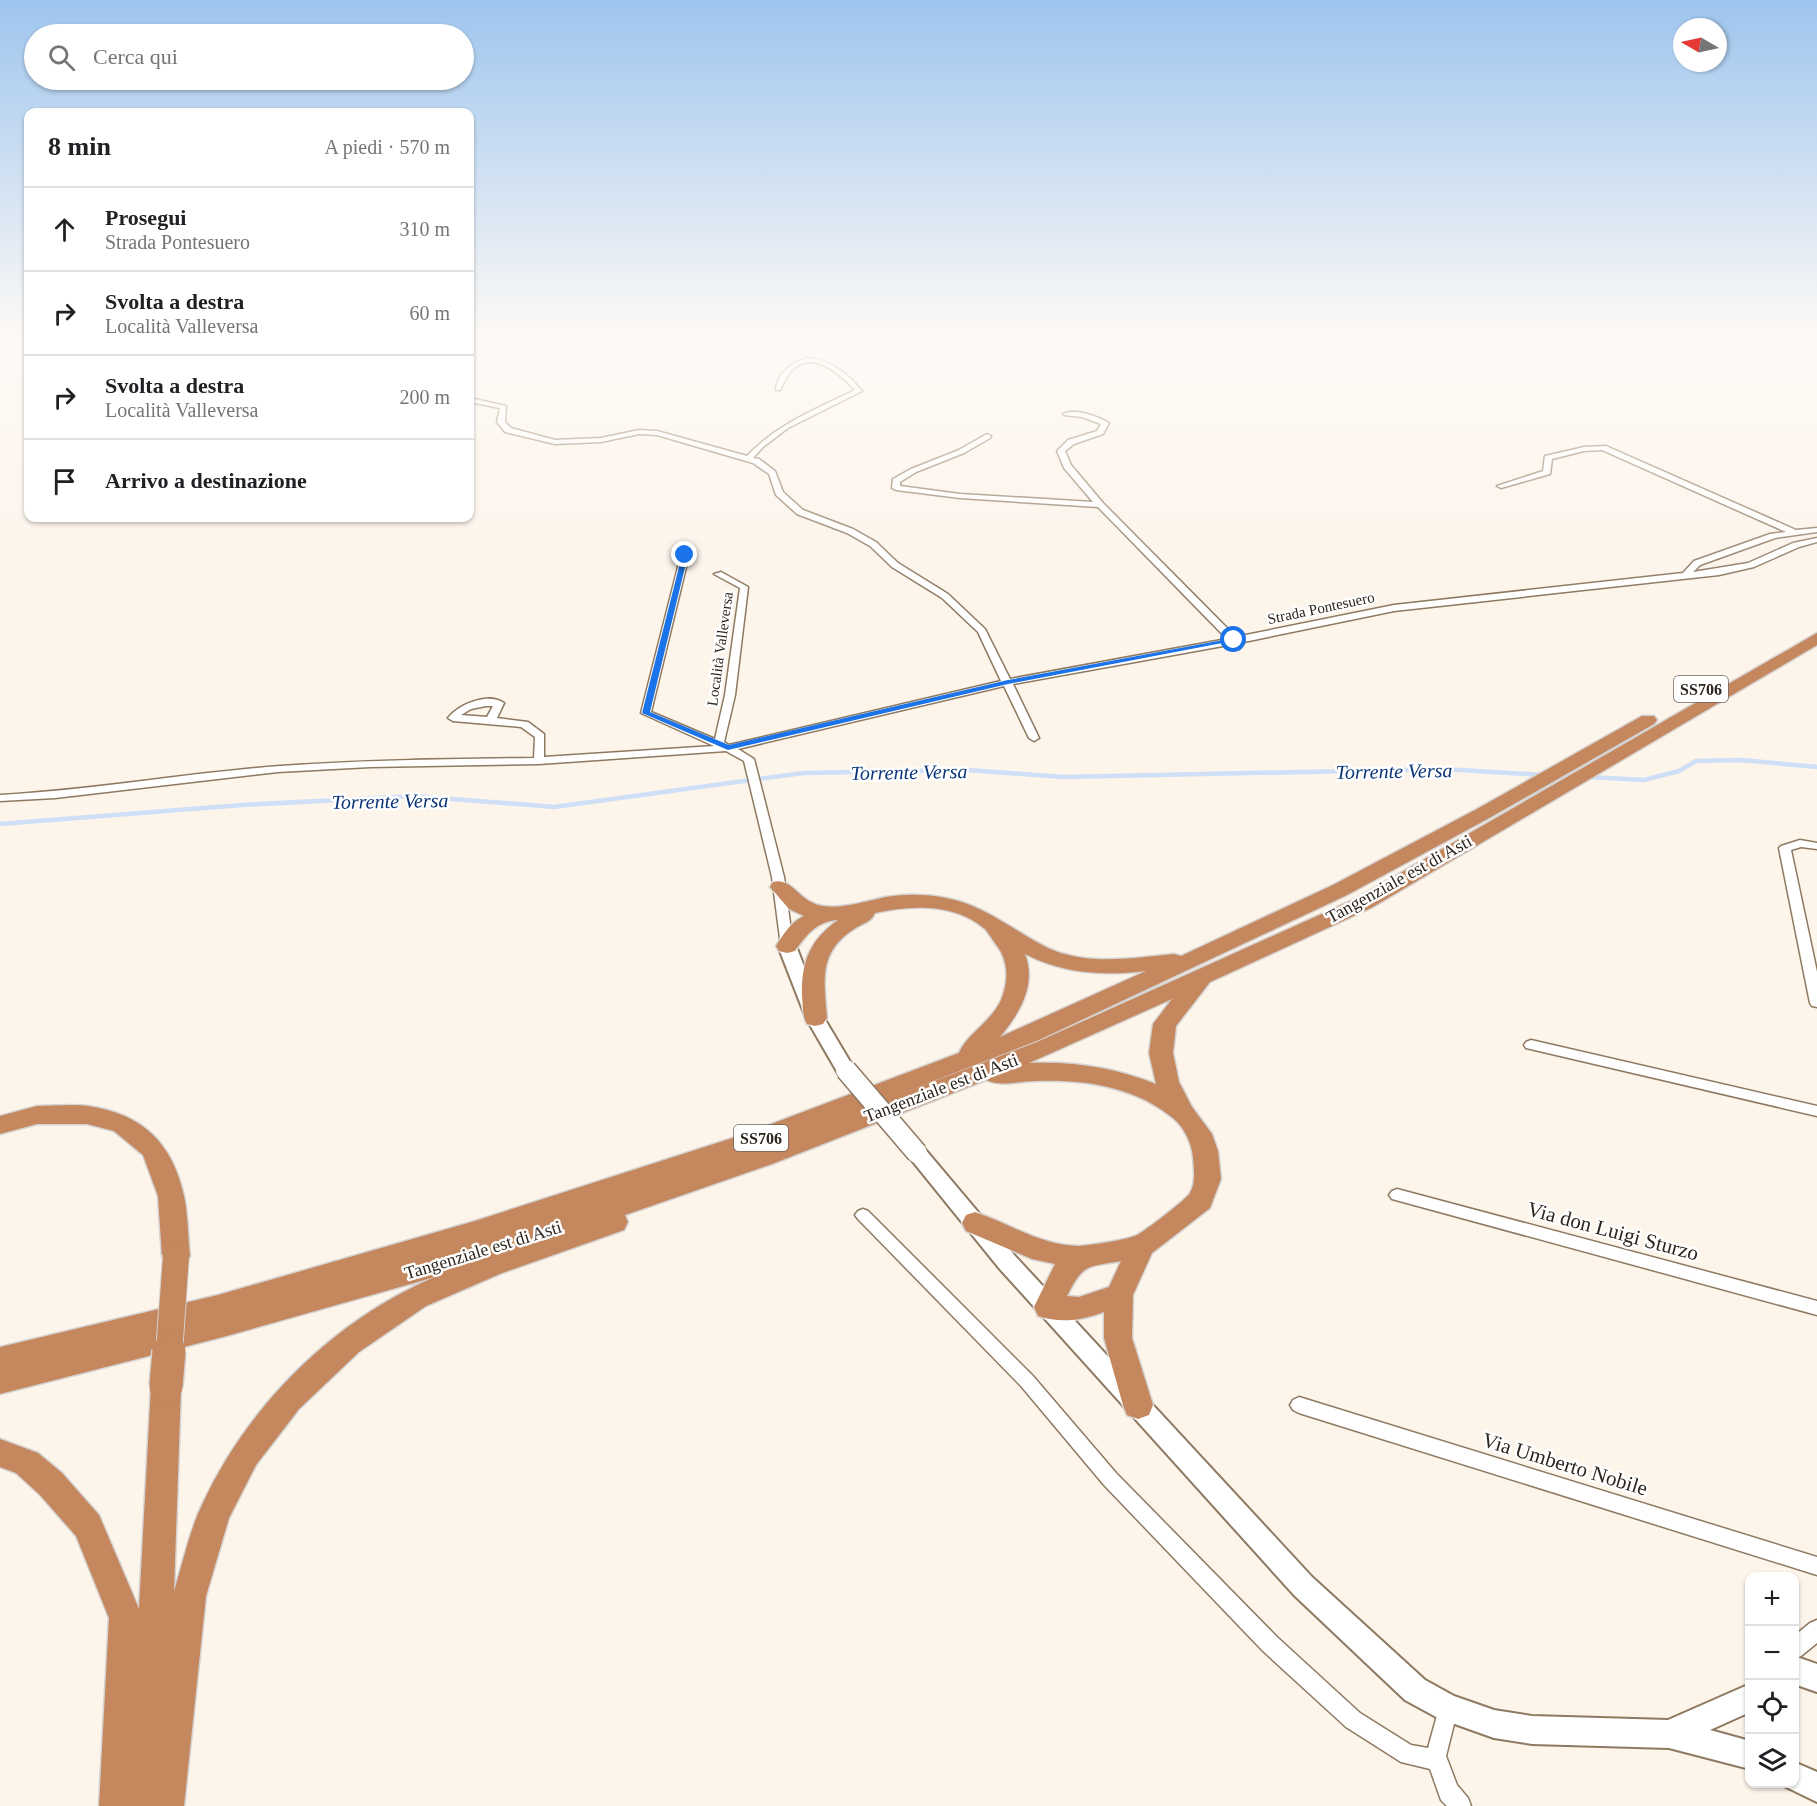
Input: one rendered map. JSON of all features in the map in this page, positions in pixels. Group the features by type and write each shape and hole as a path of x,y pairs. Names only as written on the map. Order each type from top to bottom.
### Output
{"highway":[{"name":"Tangenziale est di Asti","path":"1198,967 1484,813 1817,622"},
{"name":"Tangenziale est di Asti","path":"0,1381 223,1325 477,1254 763,1157 961,1071 1031,1034 1364,903 1817,638"},
{"path":"780,887 799,906 825,914"},
{"path":"787,946 801,926 825,914 912,901 948,905 968,911 1051,958 1082,966 1198,967 1165,1024 1161,1053 1167,1082 1182,1113 1199,1134 1205,1150 1208,1179 1206,1192 1201,1201 1142,1246 1119,1295 1118,1338 1137,1405"},
{"path":"815,1018 812,972 821,944 844,924 881,906"},
{"path":"961,1071 1012,1003 1018,983 1016,958 994,927"},
{"path":"787,946 821,944"},
{"path":"961,1071 1056,1070 1102,1075 1148,1091 1182,1113"},
{"name":"Tangenziale est di Asti","path":"0,1360 219,1307 476,1232 961,1071"},
{"path":"0,1125 37,1115 87,1115 122,1124 154,1150 171,1196 176,1256 166,1386 152,1703 144,1806"},
{"path":"165,1806 189,1596 214,1514 245,1455 288,1399 349,1343 416,1298 492,1265 675,1202 763,1157"},
{"path":"975,1223 1042,1251 1078,1257 1142,1246"},
{"path":"1078,1257 1065,1271 1048,1307 1079,1310 1119,1295"},
{"path":"0,1348 132,1314 219,1307"},
{"path":"0,1453 27,1463 51,1484 88,1526 126,1618 118,1806"}],"street":[{"path":"503,424 508,430 555,442 602,440 639,432 657,433 756,461 772,474 779,493 800,512 850,531 873,544 895,566 945,596 982,631 1034,738"},
{"path":"748,459 760,445 790,424"},
{"path":"1104,424 1100,432 1071,442 1061,451 1067,466 1100,506 1234,640"},
{"path":"987,436 970,448 946,459 908,472 896,482 896,488 960,496 1100,506"},
{"path":"1501,486 1547,472 1548,458 1584,449 1603,448 1793,532"},
{"path":"1684,577 1697,563 1773,536 1817,530"},
{"name":"Strada Pontesuero","path":"0,798 55,795 278,769 370,764 539,761 723,746 1008,682 1434,602 1684,577 1751,565 1796,545 1817,540"},
{"path":"685,555 646,713 749,759 780,887 787,946 815,1018 846,1070 1048,1307 1303,1586 1415,1690 1448,1708 1494,1724 1532,1730 1669,1734 1745,1754"},
{"name":"Località Valleversa","path":"718,574 744,587 721,740 723,746"},
{"path":"491,720 524,724 540,736 539,761"},
{"path":"1817,846 1800,843 1785,848 1814,969 1817,1003"},
{"path":"1531,1045 1817,1111"},
{"name":"Via don Luigi Sturzo","path":"1397,1195 1817,1308"},
{"path":"863,1215 1027,1381 1110,1479 1270,1644 1353,1720 1408,1755 1433,1759 1436,1756"},
{"name":"Via Umberto Nobile","path":"1299,1405 1817,1566"},
{"path":"1799,1645 1817,1630"},
{"path":"1799,1672 1817,1678"},
{"path":"1669,1734 1745,1700"},
{"path":"1448,1708 1436,1756 1449,1792 1460,1806"}],"waterway":[{"name":"Torrente Versa","path":"1588,777 1644,780 1679,771 1696,761 1741,760 1817,767"},
{"name":"Torrente Versa","path":"0,824 242,805 415,796 554,807 803,773 967,770 1064,777 1443,769 1544,775"}],"route":[{"path":"685,555 646,713 728,748 961,692 1234,640"}]}
